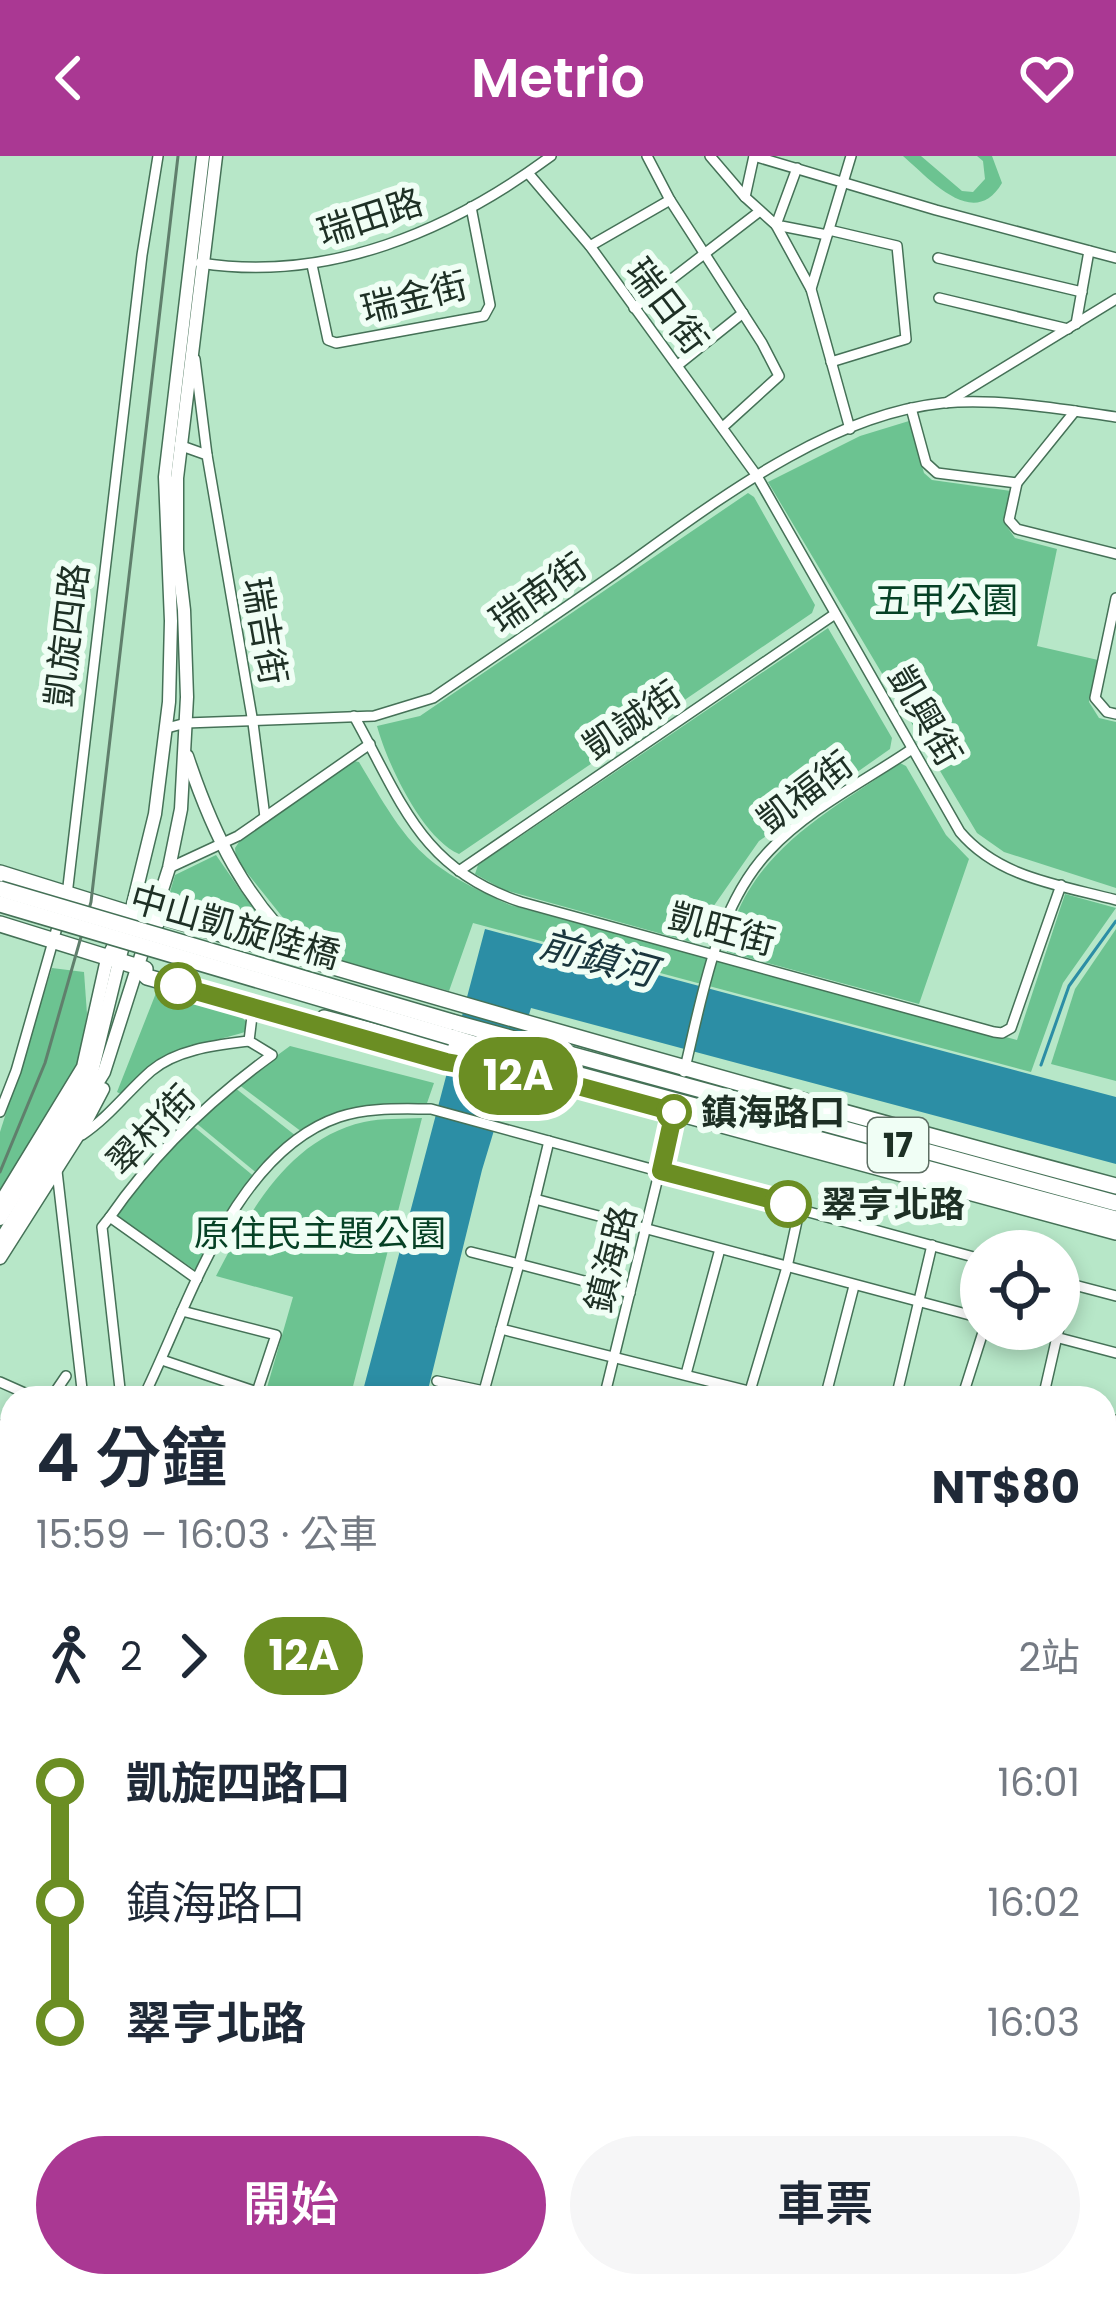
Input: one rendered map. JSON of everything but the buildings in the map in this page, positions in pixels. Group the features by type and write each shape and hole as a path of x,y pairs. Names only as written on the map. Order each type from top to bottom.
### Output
{"main road":[{"name":"17","path":"0,873 333,975 453,1031"},
{"name":"中山凱旋陸橋","path":"0,889 453,1031"},
{"name":"中山凱旋陸橋","path":"0,904 453,1031"},
{"name":"17","path":"152,921 164,917 314,962 453,1031"},
{"name":"17","path":"0,924 113,961 134,973 253,1008 453,1031 519,1049 558,1051 1116,1220"},
{"name":"17","path":"134,973 453,1031 1116,1186"},
{"name":"17","path":"519,1049 567,1083 680,1087 1116,1232"},
{"name":"17","path":"519,1049 550,1067 680,1087 1116,1204"}],"street":[{"name":"凱旋四路","path":"0,1112 68,893 142,255 158,156"},
{"path":"0,1241 104,1072 169,868 181,809 186,723 184,610 174,445 193,347 203,156"},
{"path":"0,1203 83,1066 155,814 167,728 171,621 166,556 174,445 196,261 216,156"},
{"name":"瑞田路","path":"196,261 283,268 356,256 440,224 550,156"},
{"path":"647,156 779,376 724,426"},
{"path":"710,156 776,225 812,290 850,429"},
{"path":"745,197 754,156 1116,258"},
{"path":"812,290 851,156"},
{"path":"776,225 797,167"},
{"name":"瑞日街","path":"528,172 590,246 757,476"},
{"path":"590,246 670,200"},
{"name":"瑞金街","path":"312,265 328,340 336,343 484,316 490,305 471,207"},
{"path":"634,308 760,211"},
{"path":"776,225 897,246 906,339 831,362"},
{"path":"1072,326 1089,251"},
{"path":"938,258 1082,292"},
{"path":"939,298 1072,326"},
{"path":"946,403 1112,305"},
{"path":"678,365 743,313"},
{"name":"瑞吉街","path":"193,347 265,817"},
{"path":"946,403 1030,405 1116,417"},
{"name":"瑞南街","path":"167,728 186,723 374,716 433,698 757,476 850,429 910,408 946,403"},
{"path":"910,408 926,464 937,473 1017,483"},
{"path":"1075,411 1017,483 1009,520 1017,529 1116,554"},
{"path":"174,445 207,455"},
{"name":"凱興街","path":"757,476 959,832 972,847 1009,871 1116,899"},
{"path":"1116,598 1095,698 1107,712 1116,714"},
{"name":"凱誠街","path":"459,871 835,614"},
{"name":"凱旺街","path":"354,716 426,843 459,871 521,902 1002,1033 1011,1028 1061,885"},
{"path":"169,868 221,845 370,744"},
{"name":"凱福街","path":"680,1087 736,900 769,851 802,823 912,749"},
{"path":"185,751 221,845 260,908 333,975"},
{"path":"0,1219 92,1072 113,961"},
{"path":"0,1258 77,1138 110,1075 136,992 134,973"},
{"name":"翠村街","path":"197,1279 110,1217 143,1170 272,1055 249,1041 253,1008"},
{"path":"77,1138 168,1060 213,1045 249,1041"},
{"name":"鎮海路","path":"607,1386 680,1087"},
{"path":"149,1386 197,1279 248,1189 290,1146 339,1118 370,1111 431,1109 960,1253"},
{"path":"486,1386 549,1141"},
{"path":"57,1171 82,1386"},
{"path":"536,1199 960,1313"},
{"path":"751,1386 800,1207"},
{"path":"110,1217 103,1227 120,1386"},
{"path":"899,1386 932,1245"},
{"path":"686,1374 720,1250"},
{"path":"471,1252 630,1293"},
{"path":"828,1386 854,1286"},
{"path":"1080,1287 1116,1296"},
{"path":"182,1311 276,1336 259,1386"},
{"path":"501,1329 731,1386"},
{"path":"1080,1343 1116,1353"},
{"path":"966,1386 977,1350"},
{"path":"1046,1386 1055,1350"},
{"path":"161,1360 232,1386"},
{"path":"59,1386 66,1376"},
{"path":"437,1381 455,1386"}],"green space":[{"path":"903,156 921,156 962,191 973,192 985,179 983,161 977,156 992,156 1002,183 991,197 965,202"},
{"name":"五甲公園","path":"909,421 924,473 932,480 1011,491 1003,521 1015,538 1057,549 1037,646 1098,660 1089,702 1099,718 1116,722 1116,888 1004,852 977,833 768,482 860,436"},
{"path":"748,493 815,605 812,613 459,854 445,845 408,798 377,726 420,716"},
{"path":"828,628 892,738 890,749 759,841 713,907 705,939 698,944 504,890 475,874 478,865"},
{"path":"354,761 419,850 455,877 510,905 1017,1040 1065,894 1116,908 1063,983 1031,1072 473,923 449,991 318,955 236,859 239,842"},
{"path":"900,763 946,835 969,859 919,1004 727,952 728,938 749,890 785,846"},
{"path":"216,855 285,946 165,909 175,875"},
{"path":"1116,929 1116,1081 1051,1064 1075,989"},
{"path":"52,968 84,972 87,1014 79,1066 0,1198 0,1132"},
{"path":"156,993 241,1016 248,1024 245,1032 167,1058 123,1095 117,1092"},
{"path":"290,1046 434,1083 426,1106 362,1109 302,1132 238,1084"},
{"path":"234,1087 296,1136 259,1175 196,1123"},
{"name":"原住民主題公園","path":"422,1118 353,1386 267,1386 293,1297 216,1276 257,1204 292,1162 337,1131 385,1119"},
{"path":"193,1126 256,1178 198,1272 116,1216 145,1171"}],"water":[{"name":"前鎮河","path":"485,929 1116,1097 1116,1164 531,1008 482,1170 429,1386 364,1386"}],"waterway":[{"path":"1041,1065 1069,986 1116,921"}],"tram line":[{"path":"0,1172 45,1063 91,902 178,156"}],"bus line":[{"name":"12A","path":"178,986 446,1062 567,1083 674,1112 661,1171 788,1204"}],"place":[{"name":"鎮海路口","path":"674,1112"},
{"name":"翠亨北路","path":"788,1204"}]}
